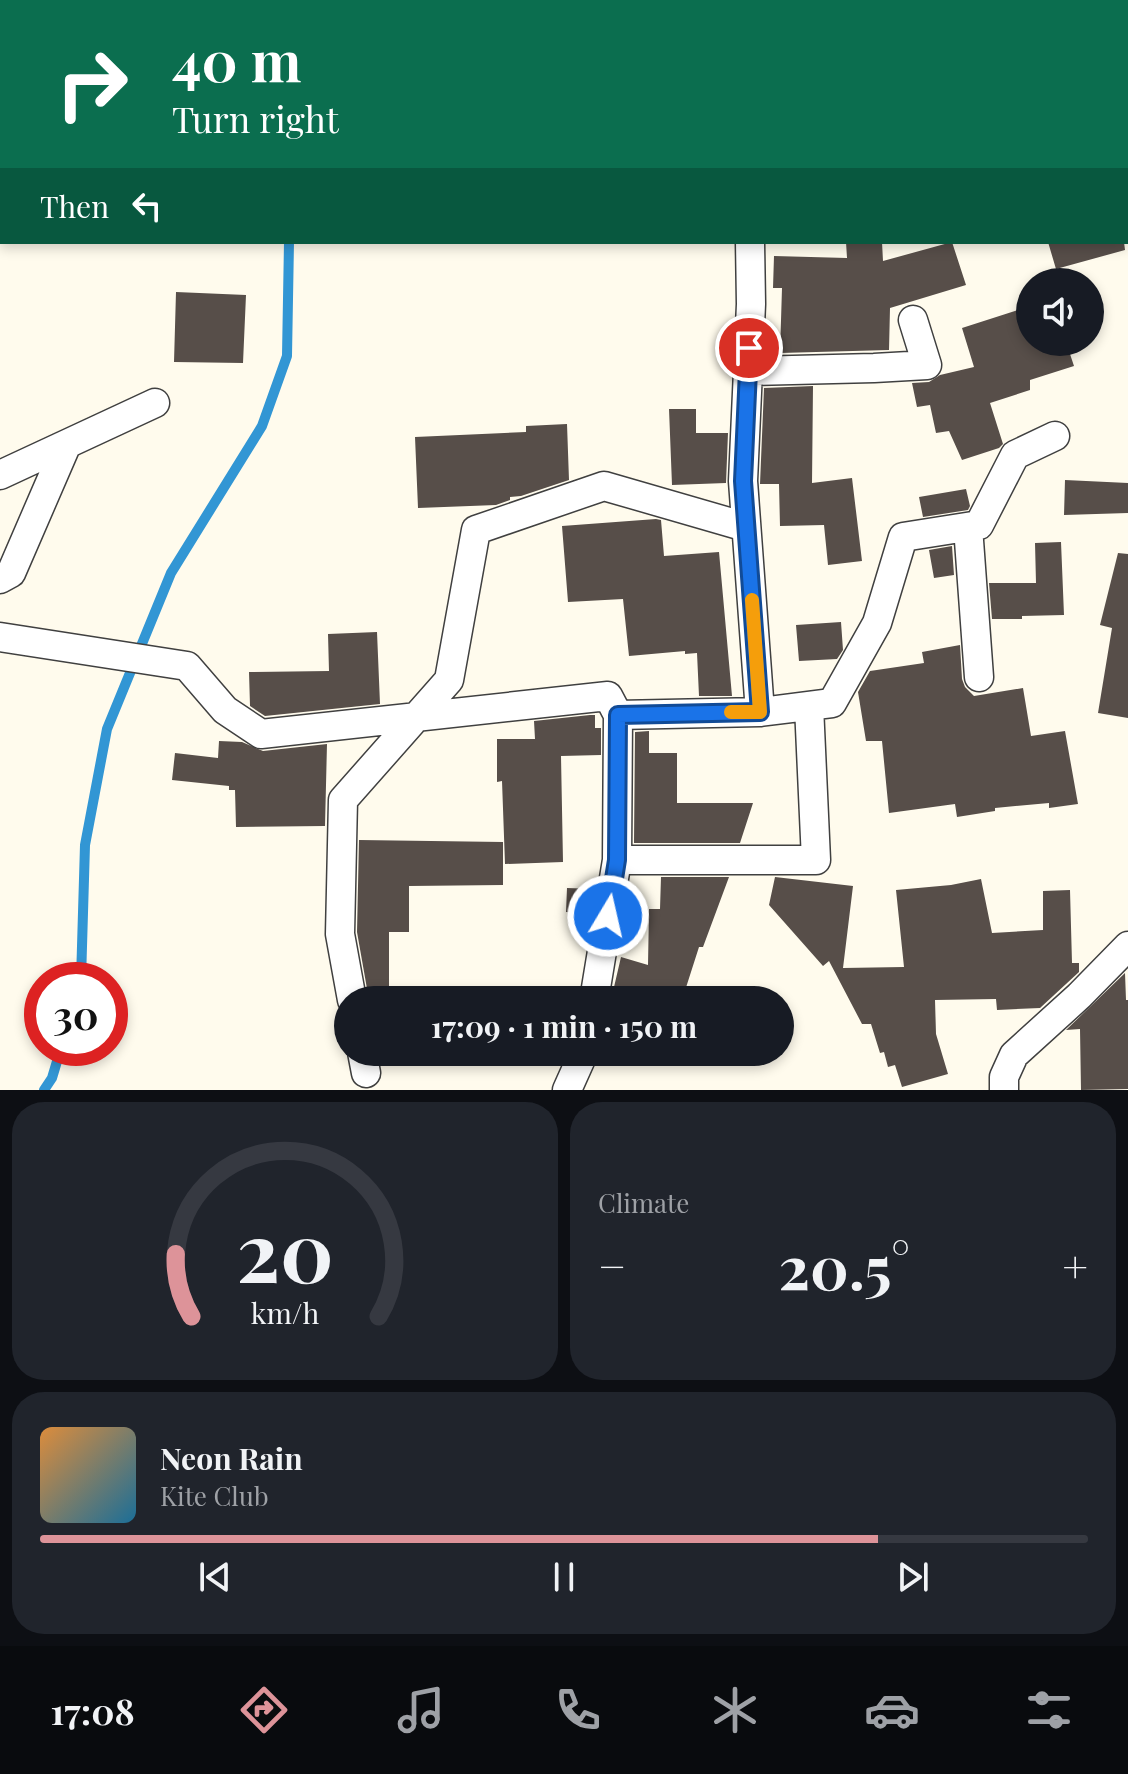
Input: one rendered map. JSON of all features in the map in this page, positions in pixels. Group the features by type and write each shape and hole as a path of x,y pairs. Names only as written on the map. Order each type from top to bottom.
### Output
{"street":[{"path":"750,244 751,304 743,481 760,712"},
{"path":"748,371 927,365 913,320"},
{"path":"0,475 155,403"},
{"path":"618,715 760,712 832,703 877,623 903,537 979,525 1015,455 1055,436"},
{"path":"0,579 11,573 66,446"},
{"path":"349,986 340,934 343,800 449,680 476,530 604,486 746,527"},
{"path":"968,527 979,677"},
{"path":"0,637 187,666 225,710 261,734 608,696 618,715 617,860 596,986"},
{"path":"617,860 816,860 809,706"},
{"path":"1004,1090 1004,1077 1014,1055 1128,946"},
{"path":"567,1090 578,1066"}],"building":[{"path":"846,244 882,244 883,261 953,244 966,285 890,308 889,350 780,353 782,288 773,288 774,256 847,258"},
{"path":"1049,244 1124,244 1125,250 1056,268"},
{"path":"176,292 246,295 243,363 174,362"},
{"path":"1016,311 1016,356 1071,356 1074,366 1030,380 1030,390 990,403 1003,444 962,460 949,431 936,433 930,405 917,407 912,383 929,382 940,375 974,367 962,328"},
{"path":"813,386 812,483 852,478 862,561 828,565 824,525 780,526 779,484 760,484 764,388"},
{"path":"669,409 696,409 696,433 728,433 726,483 672,485"},
{"path":"567,424 569,480 510,497 510,500 496,505 418,508 415,437 526,432 526,426"},
{"path":"1065,480 1128,483 1128,513 1064,515"},
{"path":"966,489 968,510 923,517 919,497"},
{"path":"661,520 664,556 719,552 732,696 699,696 697,653 685,654 685,651 629,656 623,599 568,602 562,526"},
{"path":"1061,542 1064,615 992,619 989,583 1036,583 1035,543"},
{"path":"952,546 954,575 934,578 929,550"},
{"path":"1118,553 1128,554 1128,718 1098,713 1112,628 1100,625"},
{"path":"841,622 843,650 837,659 799,661 796,625"},
{"path":"377,632 380,704 265,716 250,706 249,672 329,671 328,634"},
{"path":"960,645 962,679 974,696 1023,688 1031,736 1065,731 1078,804 1049,808 1049,803 995,808 995,811 957,817 955,804 889,813 882,741 866,741 858,692 870,671 924,663 922,652"},
{"path":"595,715 595,728 601,728 601,755 561,756 563,862 505,864 502,781 497,782 497,739 535,739 534,721"},
{"path":"649,731 649,753 677,753 677,803 753,803 740,843 634,843 635,732"},
{"path":"219,741 242,742 263,751 327,744 325,826 236,827 235,790 229,790 229,786 172,780 175,753 218,758"},
{"path":"359,840 503,842 503,885 409,886 409,932 389,932 389,986 367,986 357,932"},
{"path":"661,877 729,877 703,947 699,947 686,986 614,986 621,957 648,965 649,909 660,909"},
{"path":"775,877 853,886 843,968 904,967 896,890 981,879 992,933 1043,930 1043,891 1070,890 1072,963 1079,963 1079,972 1040,1008 997,1010 996,999 935,1000 936,1034 948,1074 902,1087 895,1065 888,1067 871,1024 862,1024 829,961 823,966 769,905"},
{"path":"567,888 595,889 591,914 566,912"},
{"path":"1125,973 1128,1089 1081,1090 1080,1029 1066,1030"}],"waterway":[{"path":"82,962 85,845 107,729 171,573 262,426 287,356 289,244"},
{"path":"44,1090 56,1066"}],"slow traffic":[{"path":"731,712 760,712 752,600"}],"route":[{"path":"608,916 617,860 618,715 760,712 743,481 749,348"}]}
